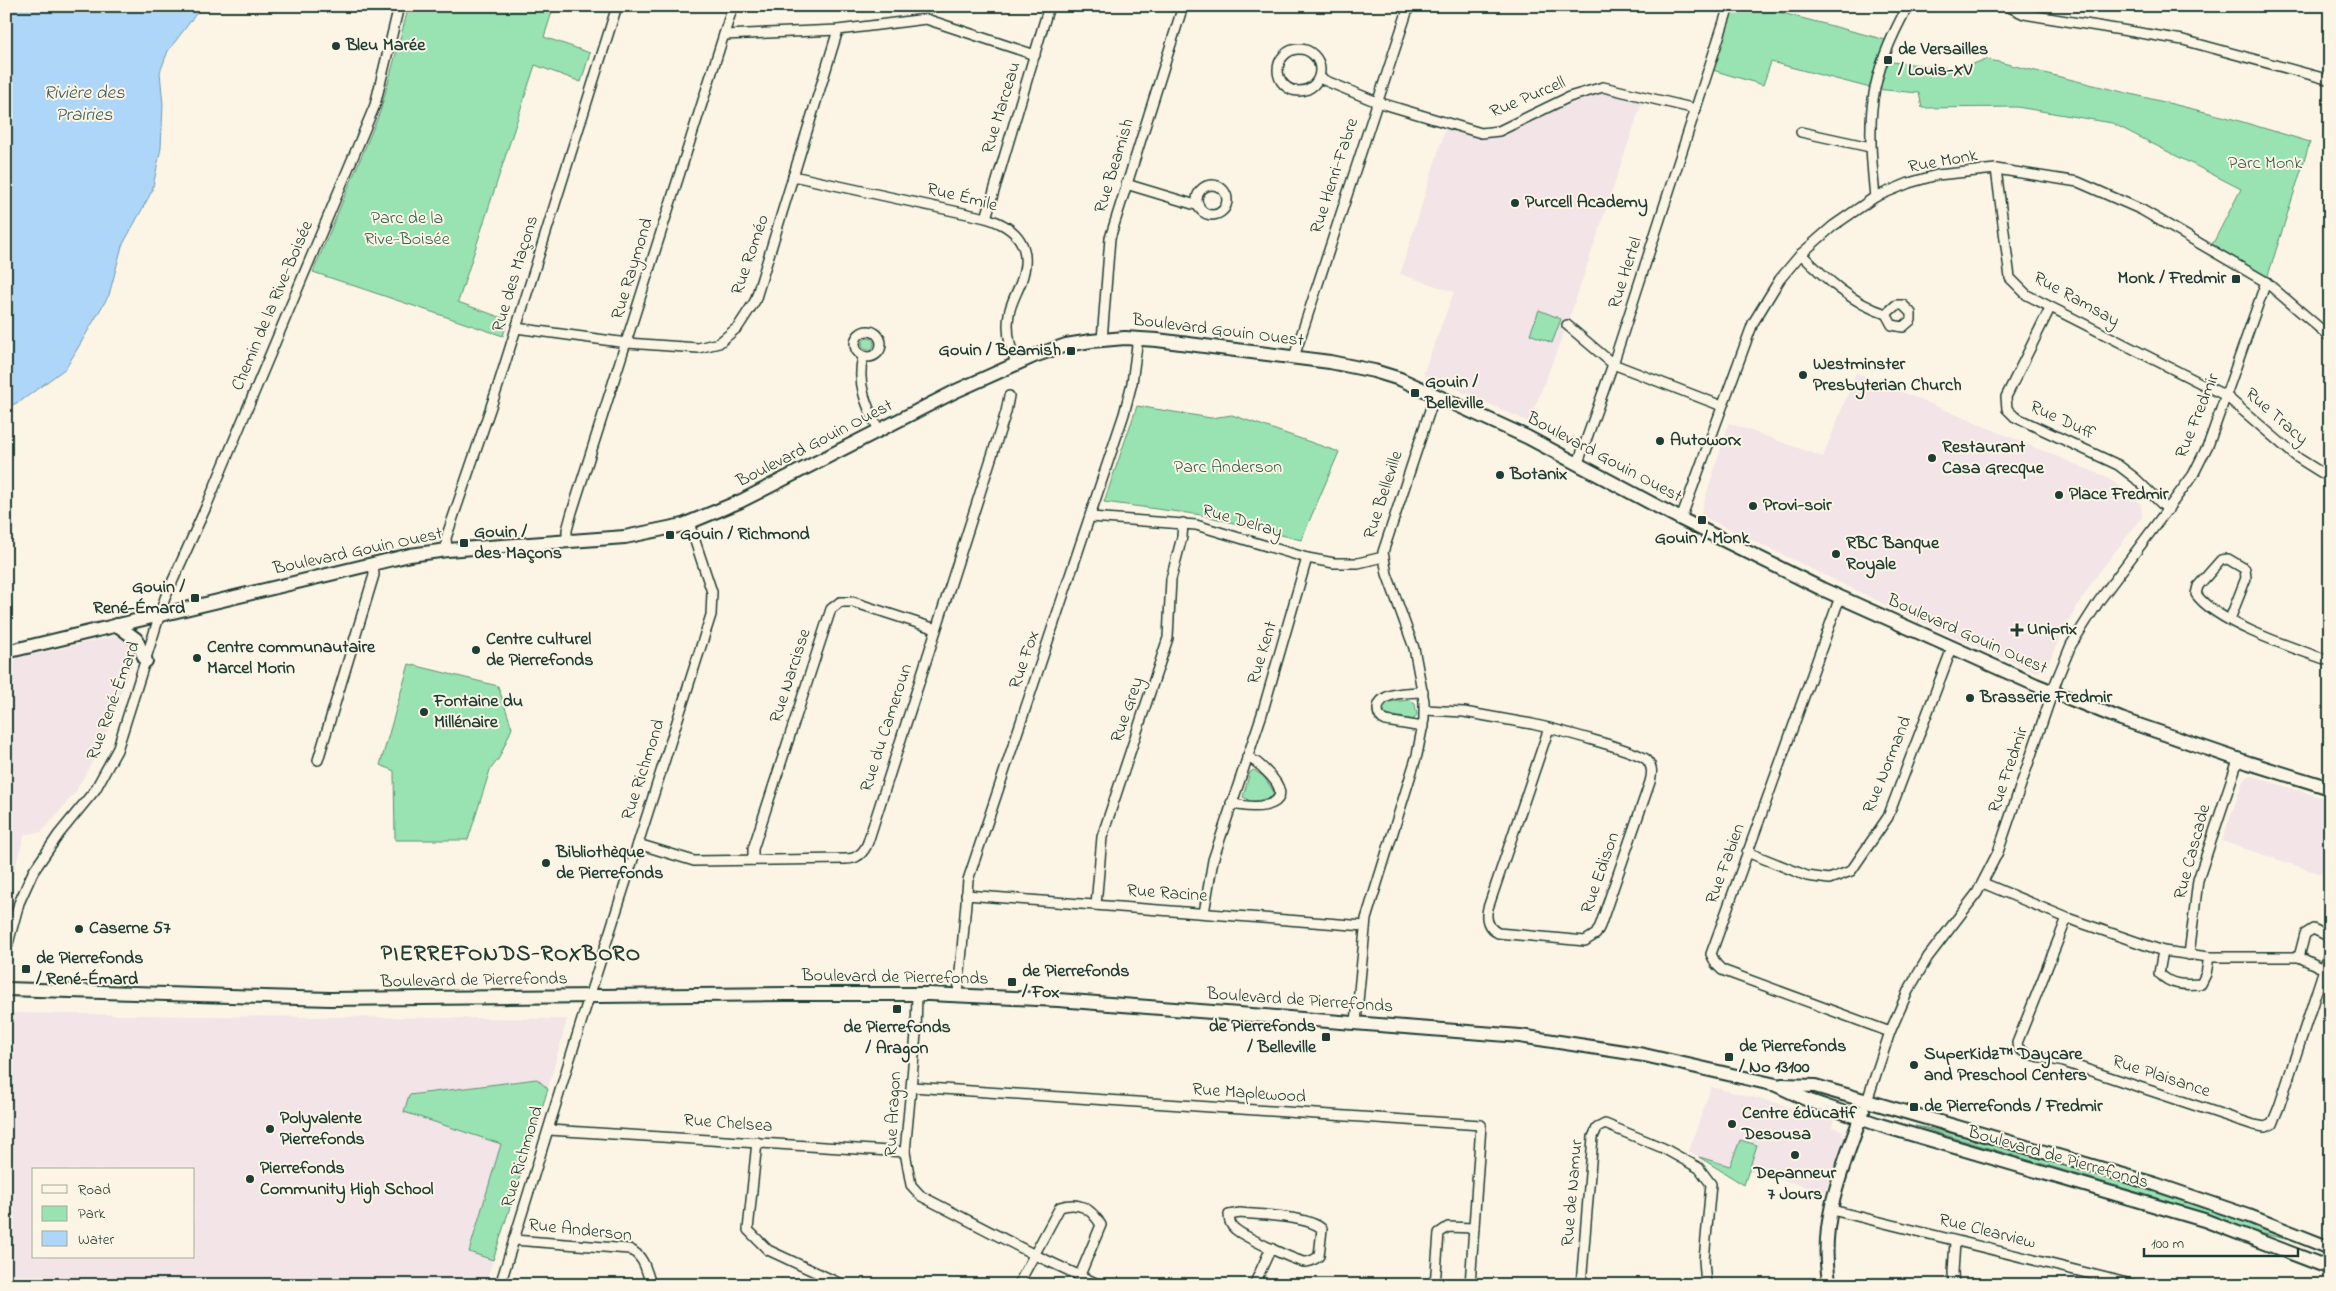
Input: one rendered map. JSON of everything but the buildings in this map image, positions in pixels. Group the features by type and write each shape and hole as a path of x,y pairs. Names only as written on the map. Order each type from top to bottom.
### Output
{"main road":[{"name":"Boulevard Gouin Ouest","path":"6,652 373,563 447,550 635,536 689,523 741,501 879,430 1016,364 1066,345 1138,338 1294,357 1374,371 1498,423 1578,463 1681,519 1840,597 2053,693 2238,760 2330,788"},
{"path":"117,625 136,639 146,661"},
{"name":"Boulevard de Pierrefonds","path":"6,989 322,999 958,995 1356,1022 1500,1034 1571,1043 1662,1058 1776,1085 1814,1086 2155,1184 2230,1209 2330,1248"},
{"name":"Boulevard de Pierrefonds","path":"1776,1085 1810,1101 1880,1125 2172,1210 2244,1234 2330,1268"},
{"name":"Rue Fredmir","path":"1830,1285 1825,1248 1834,1195 1867,1101"}],"street":[{"name":"Chemin de la Rive-Boisée","path":"161,614 175,576 210,498 375,105 400,6"},
{"name":"Rue des Maçons","path":"447,550 446,538 516,328 617,6"},
{"name":"Rue Raymond","path":"567,542 567,530 574,506 733,6"},
{"name":"Rue Marceau","path":"986,218 1049,6"},
{"name":"Rue Beamish","path":"1102,340 1110,238 1183,6"},
{"name":"Rue Henri-Fabre","path":"1294,357 1409,6"},
{"name":"Rue Hertel","path":"1578,463 1613,364 1729,6"},
{"path":"1875,198 1870,146 1870,112 1876,78 1890,41 1908,6"},
{"path":"2008,6 2024,14 2183,40 2329,77"},
{"path":"724,35 838,30 926,19 1035,55"},
{"name":"Rue Roméo","path":"516,328 627,343 698,348 718,343 738,327 755,301 838,30"},
{"path":"1304,50 1311,53 1319,64 1319,78 1310,88 1296,91 1290,89 1284,85 1278,73 1280,60 1290,51 1304,50"},
{"name":"Rue Purcell","path":"1319,78 1377,102 1481,133 1499,130 1570,97 1603,87 1696,109"},
{"path":"1801,132 1870,146"},
{"name":"Rue Monk","path":"1681,519 1753,323 1780,279 1801,254 1833,226 1875,198 1909,183 1937,176 1996,169 2078,182 2142,210 2266,282 2330,337"},
{"name":"Rue Ramsay","path":"1996,169 2010,278 2026,295 2226,396"},
{"name":"Rue Émile","path":"793,176 986,218 1015,232 1022,242 1025,254 1021,282 1014,295 1008,317 1009,345 1016,364"},
{"path":"1126,184 1199,206"},
{"path":"1801,254 1855,301 1886,314"},
{"name":"Rue Fredmir","path":"1867,1101 1890,1032 1908,991 1923,966 1983,883 2005,836 2068,652 2087,618 2193,475 2209,443 2266,282"},
{"name":"Rue Duff","path":"2050,308 2006,397 2007,409 2015,417 2118,465 2135,478 2168,510"},
{"path":"1567,325 1613,364 1722,406"},
{"name":"Rue Fox","path":"958,995 966,895 972,868 1091,517 1130,391 1138,338"},
{"path":"863,356 861,372 865,397 879,430"},
{"name":"Rue Belleville","path":"1356,1022 1365,926 1376,884 1417,755 1425,710 1411,638 1387,574 1383,557 1385,541 1435,395"},
{"name":"Rue du Cameroun","path":"638,844 694,860 851,859 860,855 865,848 1007,408 1009,396"},
{"name":"Rue Tracy","path":"2226,396 2298,458 2330,478"},
{"name":"Rue Delray","path":"1091,517 1110,520 1183,524 1224,532 1307,558 1334,564 1348,564 1383,557"},
{"name":"Rue Richmond","path":"500,1285 589,997 713,610 712,592 689,523"},
{"name":"Rue Grey","path":"1096,905 1102,837 1168,638 1171,579 1182,537 1183,524"},
{"name":"Rue Kent","path":"1204,914 1209,874 1262,714 1307,558"},
{"path":"2230,619 2246,578 2245,569 2228,559 2221,560 2198,586 2196,594 2201,601 2230,619 2270,640 2330,661"},
{"path":"318,760 374,575 373,563"},
{"name":"Rue Fabien","path":"1840,597 1711,954 1716,964 1722,970 1890,1032"},
{"name":"Rue Narcisse","path":"753,860 756,840 831,609 840,602 853,602 936,629"},
{"name":"Rue René-Émard","path":"6,951 19,903 33,872 54,840 95,790 115,756 161,614"},
{"name":"Rue Normand","path":"1747,852 1807,876 1829,879 1851,871 1888,817 1952,648"},
{"path":"1423,692 1386,697 1380,702 1378,710 1381,718 1386,721 1423,727"},
{"name":"Rue Edison","path":"1425,710 1482,715 1549,728 1640,755 1646,759 1652,770 1650,782 1599,930 1592,938 1585,941 1498,933 1487,921 1488,908 1549,728"},
{"path":"1231,803 1248,807 1265,807 1279,798 1280,789 1274,779 1257,763 1247,757"},
{"name":"Rue Cascade","path":"2189,955 2198,880 2238,760"},
{"path":"1983,883 2067,918 2163,951 2209,957 2299,957 2324,969"},
{"name":"Rue Racine","path":"966,895 1365,926"},
{"name":"Rue Plaisance","path":"2067,918 2017,1043 2018,1048 2027,1054 2064,1062 2261,1126 2272,1124 2277,1113 2330,949"},
{"path":"2299,957 2305,934 2313,929 2328,936 2330,942"},
{"path":"2163,951 2159,973 2166,981 2181,986 2201,984 2206,974 2209,957"},
{"name":"Rue Aragon","path":"917,994 912,1087 905,1152 911,1185 921,1196 1033,1254 1080,1274 1100,1285"},
{"name":"Rue Maplewood","path":"912,1087 1482,1125 1470,1285"},
{"name":"Rue de Namur","path":"1581,1285 1592,1137 1597,1128 1605,1124 1663,1148 1699,1168 1711,1184 1704,1260 1706,1285"},
{"name":"Rue Chelsea","path":"548,1130 905,1152"},
{"path":"757,1142 748,1230 768,1250 842,1285"},
{"path":"1018,1285 1060,1207 1072,1203 1093,1212 1100,1224 1080,1274"},
{"name":"Rue Clearview","path":"1832,1210 1955,1242 2135,1285"},
{"path":"1240,1213 1281,1217 1316,1224 1322,1230 1319,1256 1312,1261 1305,1262 1271,1248 1235,1229 1229,1221 1229,1215 1240,1213"},
{"path":"1435,1285 1439,1233 1448,1227 1474,1228"},
{"name":"Rue Anderson","path":"514,1240 629,1249 638,1254 644,1262 651,1285"},
{"path":"1954,1285 1955,1242"},
{"path":"1254,1285 1271,1248"}],"shaded area":[{"name":"Purcell Academy","path":"1603,87 1644,96 1567,325 1529,422 1423,374 1454,292 1400,274 1447,124 1481,133 1499,131"},
{"path":"1856,373 2106,477 2132,494 2141,505 2142,517 2094,579 2067,623 2045,670 2036,672 1915,619 1700,515 1729,423 1823,457"},
{"path":"115,636 126,640 133,650 131,664 103,743 74,794 42,832 25,834 6,898 6,661"},
{"path":"2249,775 2330,800 2330,877 2222,841 2243,781"},
{"name":"Polyvalente Pierrefonds","path":"8,1013 567,1019 548,1089 485,1285 6,1285"},
{"path":"1711,1087 1834,1120 1832,1127 1843,1131 1842,1135 1844,1136 1825,1192 1749,1171 1744,1185 1689,1151"}],"green space":[{"name":"Parc de la Rive-Boisée","path":"409,6 554,6 544,37 590,53 581,82 535,65 458,302 508,320 503,336 313,272 380,112"},
{"name":"Parc Monk","path":"1729,6 1755,6 1890,41 1882,61 1960,69 1986,59 2226,117 2310,142 2266,282 2210,249 2241,189 2112,123 2017,107 1922,108 1919,93 1874,89 1771,62 1763,85 1709,69"},
{"path":"1539,310 1561,319 1552,343 1530,334"},
{"path":"868,338 874,344 868,350 862,344"},
{"name":"Parc Anderson","path":"1137,406 1211,418 1232,415 1339,452 1301,540 1202,515 1104,502"},
{"path":"409,664 498,686 512,728 499,758 490,770 468,840 395,840 394,771 380,765"},
{"path":"1410,700 1415,704 1417,715 1413,720 1385,714 1383,708 1387,702"},
{"path":"1254,770 1264,777 1274,792 1272,797 1252,802 1243,797 1250,772"},
{"path":"537,1079 548,1089 493,1260 469,1252 501,1144 404,1112 409,1095"},
{"path":"1915,1126 1969,1138 2089,1172 2209,1210 2298,1242 2260,1233 2167,1201"},
{"path":"1740,1140 1757,1145 1744,1185 1699,1157 1730,1166"}],"water":[{"name":"Rivière des Prairies","path":"6,6 202,6 168,51 160,72 163,105 161,148 152,191 122,246 109,295 66,368 21,401 6,408"}],"place":[{"name":"Bleu Marée","path":"336,46"},
{"name":"de Versailles / Louis-XV","path":"1888,60"},
{"name":"Purcell Academy","path":"1515,203"},
{"name":"Monk / Fredmir","path":"2236,279"},
{"name":"Gouin / Beamish","path":"1071,351"},
{"name":"Westminster Presbyterian Church","path":"1803,375"},
{"name":"Gouin / Belleville","path":"1415,393"},
{"name":"Autoworx","path":"1660,441"},
{"name":"Restaurant Casa Grecque","path":"1932,458"},
{"name":"Botanix","path":"1500,475"},
{"name":"Place Fredmir","path":"2059,495"},
{"name":"Provi-soir","path":"1753,506"},
{"name":"Gouin / Monk","path":"1702,520"},
{"name":"Gouin / Richmond","path":"670,535"},
{"name":"Gouin / des Maçons","path":"464,543"},
{"name":"RBC Banque Royale","path":"1836,554"},
{"name":"Gouin / René-Émard","path":"195,598"},
{"name":"Uniprix","path":"2017,630"},
{"name":"Centre culturel de Pierrefonds","path":"476,650"},
{"name":"Centre communautaire Marcel Morin","path":"197,658"},
{"name":"Brasserie Fredmir","path":"1970,698"},
{"name":"Fontaine du Millénaire","path":"424,712"},
{"name":"Bibliothèque de Pierrefonds","path":"546,863"},
{"name":"Caserne 57","path":"79,929"},
{"name":"de Pierrefonds / René-Émard","path":"26,969"},
{"name":"de Pierrefonds / Fox","path":"1012,982"},
{"name":"de Pierrefonds / Aragon","path":"897,1009"},
{"name":"de Pierrefonds / Belleville","path":"1326,1037"},
{"name":"de Pierrefonds / No 13100","path":"1729,1057"},
{"name":"SuperKidz™ Daycare and Preschool Centers","path":"1914,1065"},
{"name":"de Pierrefonds / Fredmir","path":"1914,1107"},
{"name":"Centre éducatif Desousa","path":"1732,1124"},
{"name":"Polyvalente Pierrefonds","path":"270,1129"},
{"name":"Depanneur 7 Jours","path":"1795,1155"},
{"name":"Pierrefonds Community High School","path":"250,1179"}],"district":[{"name":"PIERREFONDS-ROXBORO","path":"511,955"}]}
